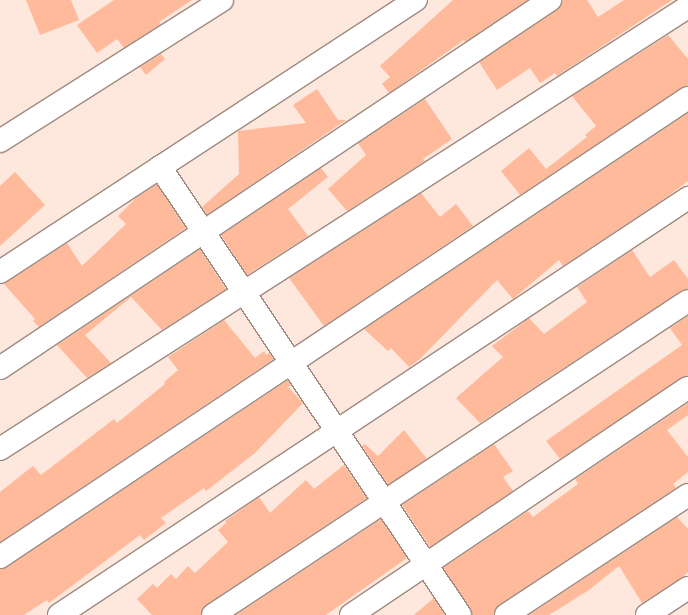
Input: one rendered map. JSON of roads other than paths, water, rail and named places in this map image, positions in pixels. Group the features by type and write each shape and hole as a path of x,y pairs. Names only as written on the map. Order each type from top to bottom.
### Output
{"street":[{"path":"0,141 222,0"},
{"path":"0,272 416,0"},
{"path":"0,368 550,0"},
{"path":"0,449 688,7"},
{"path":"0,557 688,98"},
{"path":"160,167 460,615"},
{"path":"59,615 688,198"},
{"path":"213,615 688,301"},
{"path":"351,615 688,388"},
{"path":"506,615 688,495"},
{"path":"647,615 688,588"}]}
